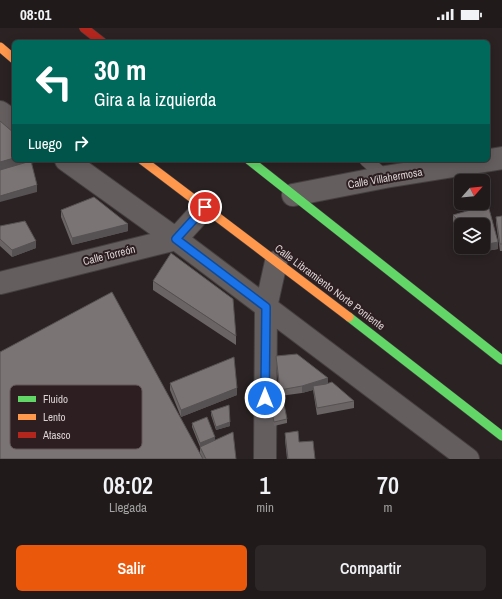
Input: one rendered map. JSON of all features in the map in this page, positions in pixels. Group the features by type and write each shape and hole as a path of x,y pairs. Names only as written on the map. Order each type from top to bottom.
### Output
{"highway":[{"path":"84,28 99,40"},
{"path":"0,47 12,57"},
{"name":"Calle Libramiento Norte Poniente","path":"145,162 385,344 502,436"},
{"path":"252,162 502,360"}],"street":[{"path":"0,112 12,121"},
{"name":"Calle Villahermosa","path":"490,160 502,158"},
{"path":"69,162 176,239 468,459"},
{"name":"Calle Villahermosa","path":"293,195 385,177 477,162"},
{"path":"176,239 205,207"},
{"name":"Calle Torreón","path":"0,283 176,239"},
{"path":"265,459 266,307 276,262"}],"lane":[{"path":"368,162 385,177"}],"building":[{"path":"0,121 12,131 12,159 0,162"},
{"path":"31,162 37,185 0,196 0,170"},
{"path":"94,197 128,224 72,238 61,210"},
{"path":"470,210 489,210 498,242 490,244 490,218 456,218 453,215"},
{"path":"502,216 502,244 500,244 496,217"},
{"path":"25,221 36,241 12,250 0,239 0,226"},
{"path":"171,253 233,299 236,336 153,281"},
{"path":"112,292 203,459 0,459 0,352"},
{"path":"297,354 328,378 302,386 280,390 276,356"},
{"path":"234,357 237,388 181,410 170,383"},
{"path":"332,382 354,401 317,408 313,386"},
{"path":"283,399 287,419 274,422 270,402"},
{"path":"229,405 230,422 216,427 211,411"},
{"path":"207,417 215,437 200,443 192,423"},
{"path":"298,431 299,442 313,441 315,459 288,459 285,433"},
{"path":"233,432 236,459 206,459 200,447"}],"traffic: fast":[{"path":"252,162 502,360"},
{"path":"349,317 502,436"}],"traffic: slow":[{"path":"0,47 12,57"},
{"path":"145,162 349,317"}],"traffic: jam":[{"path":"84,28 99,40"}],"route":[{"path":"205,207 176,239 266,307 265,398"}]}
